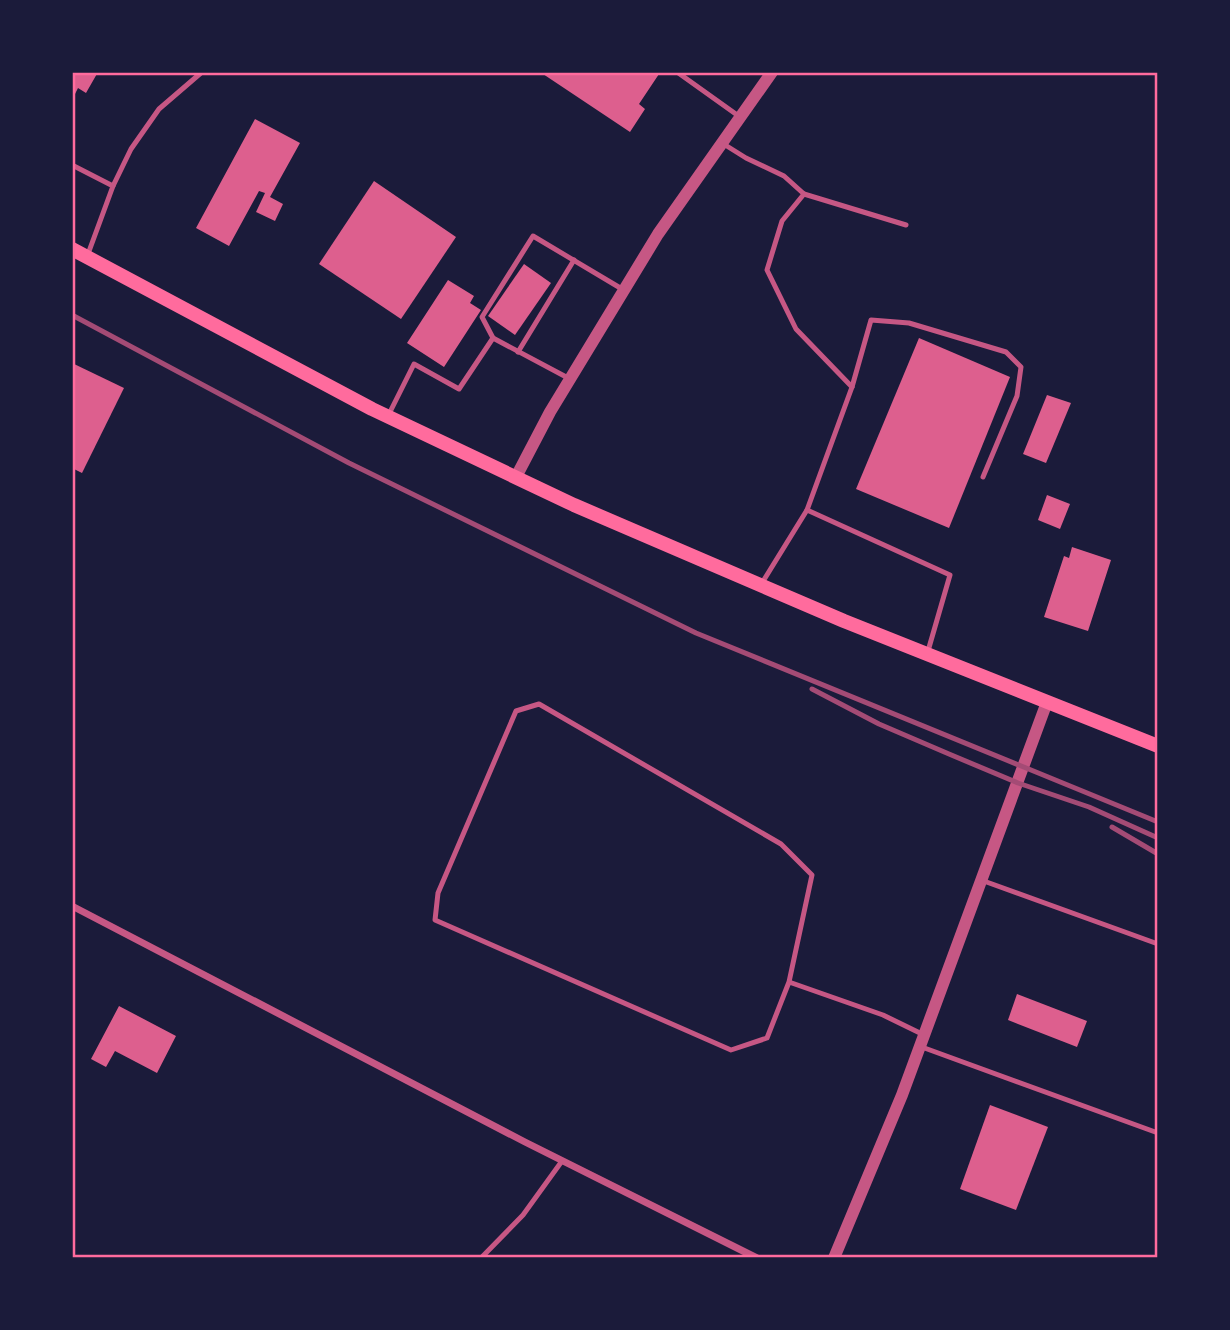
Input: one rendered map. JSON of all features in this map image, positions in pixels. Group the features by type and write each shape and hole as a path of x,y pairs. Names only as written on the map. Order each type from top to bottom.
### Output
{"main road":[{"path":"72,249 388,417 575,505 760,585 1158,746"}],"street":[{"path":"516,477 550,412 658,234 772,72"},
{"path":"834,1258 902,1095 1047,702"},
{"path":"72,906 562,1161 757,1258"}],"lane":[{"path":"87,256 113,186 131,149 159,109 202,72"},
{"path":"677,72 740,117"},
{"path":"722,143 784,176 804,194 906,225"},
{"path":"72,165 113,186"},
{"path":"804,194 782,221 767,270 796,329 852,387"},
{"path":"570,379 493,338 482,317 503,288 533,236 624,290"},
{"path":"518,352 539,311 574,260"},
{"path":"760,585 807,510 852,387 871,320 909,323 1006,352 1021,367 1017,396 983,477"},
{"path":"388,417 414,364 459,389 493,338"},
{"path":"807,510 950,575 927,654"},
{"path":"539,704 781,844 813,875 789,982 767,1038 731,1050 435,920 438,893 516,711 539,704"},
{"path":"981,880 1158,944"},
{"path":"789,982 883,1016 922,1040 1158,1133"},
{"path":"481,1258 523,1215 562,1161"}],"building":[{"path":"72,72 98,72 86,93 78,88 72,100"},
{"path":"540,72 659,74 639,104 645,109 630,132"},
{"path":"255,119 300,143 270,197 283,204 275,221 256,212 265,193 259,191 229,246 196,228"},
{"path":"374,181 456,237 401,319 319,264"},
{"path":"524,264 551,283 515,335 488,316"},
{"path":"448,280 474,296 470,303 481,310 444,367 407,343"},
{"path":"919,338 1010,377 949,528 856,489"},
{"path":"72,363 124,388 82,473 72,468"},
{"path":"1047,395 1071,403 1046,463 1023,454"},
{"path":"1047,495 1070,504 1060,529 1038,520"},
{"path":"1072,547 1111,560 1088,631 1044,617 1064,556 1069,558"},
{"path":"1017,994 1087,1021 1077,1047 1008,1020"},
{"path":"119,1006 176,1036 157,1073 115,1051 106,1067 91,1059"},
{"path":"990,1105 1048,1127 1016,1210 960,1189"}],"railway":[{"path":"72,315 349,463 696,633 1158,822"},
{"path":"812,689 879,724 1018,783 1089,807 1158,838"},
{"path":"1112,827 1158,854"}]}
